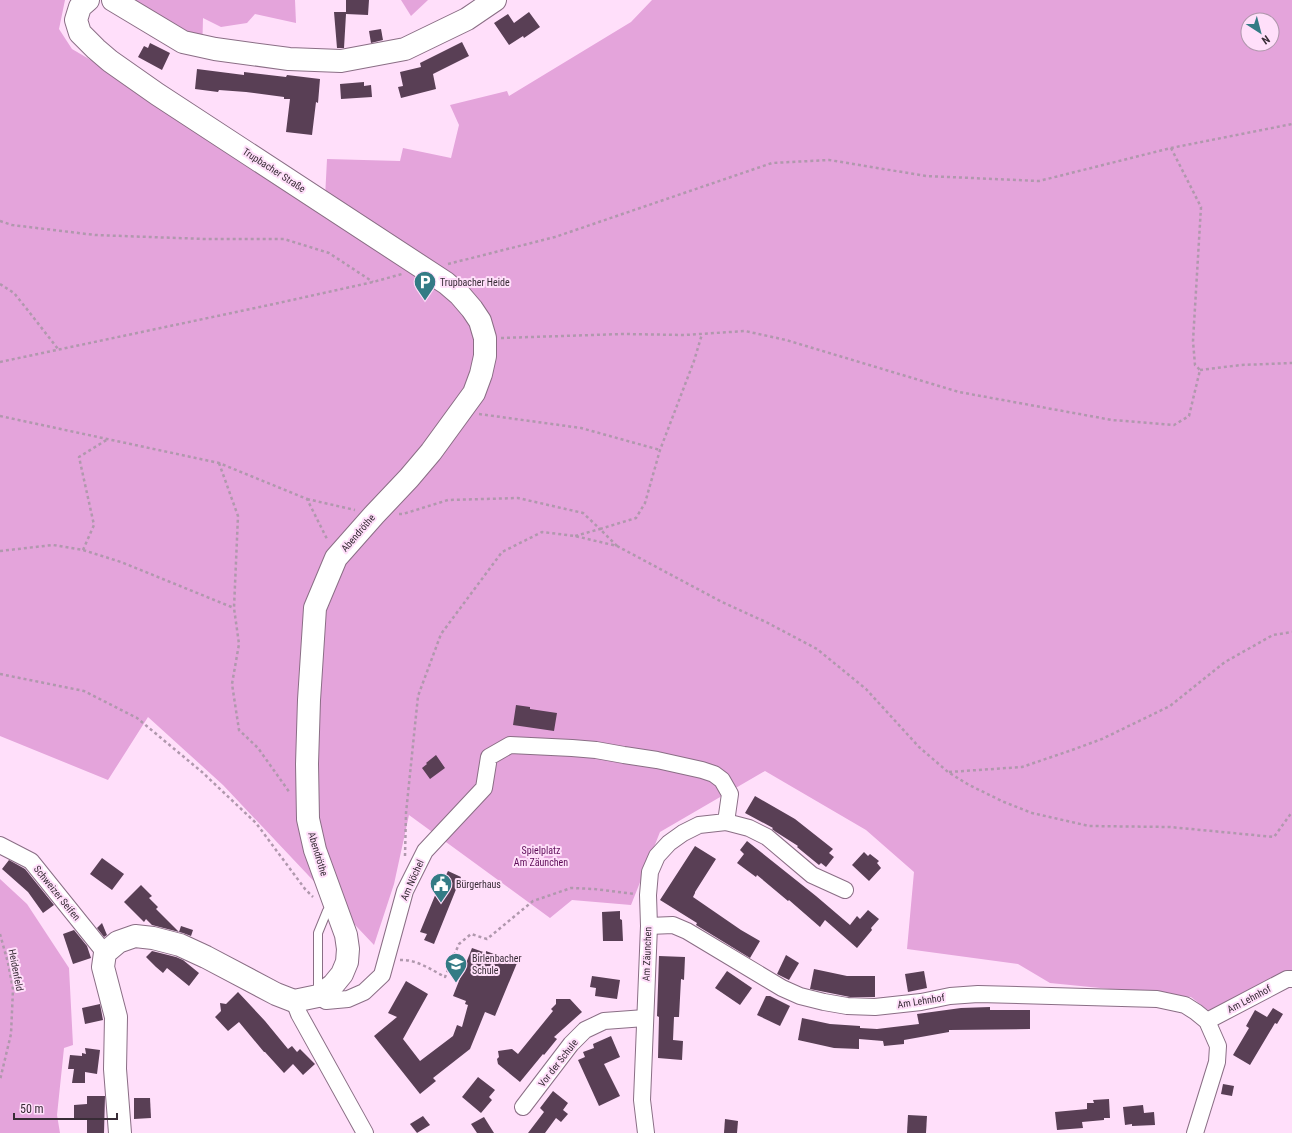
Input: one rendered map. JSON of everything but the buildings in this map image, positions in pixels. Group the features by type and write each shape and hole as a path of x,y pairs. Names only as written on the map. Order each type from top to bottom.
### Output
{"street":[{"name":"Trupbacher Straße","path":"88,0 80,7 76,20 80,33 110,61 156,94 424,268 460,295 472,308 480,321 485,338"},
{"path":"113,0 184,42 215,49 289,59 341,61 405,50 467,19 495,0"},
{"name":"Abendröthe","path":"294,1001 318,996 333,985 342,974 347,962 348,949 346,935 331,907 308,819 307,764 316,608 336,558 431,452 474,392 481,374 485,356 485,338"},
{"name":"Am Nöchel","path":"318,996 326,1001 348,999 364,992 382,975 404,891 425,851 484,788 489,757 510,745 596,750 624,756 657,760 714,774 722,780 730,794 726,822"},
{"name":"Am Zäunchen","path":"646,1133 642,1100 648,895 650,872 657,856 669,843 698,825 726,822 749,828 767,837 812,875 845,890"},
{"name":"Schweizer Seifen","path":"0,845 31,861 105,952"},
{"name":"Am Lehnhof","path":"648,926 673,925 687,931 782,988 800,996 847,1006 875,1007 920,1002 950,996 978,994 1157,999 1185,1005 1207,1021 1218,1046 1217,1062 1195,1133"},
{"path":"120,1133 115,1069 116,1017 103,967 105,952 118,942 136,936 153,938 180,946 206,957 276,994 294,1001 299,1014 365,1133"},
{"name":"Am Lehnhof","path":"1207,1021 1287,979 1292,979"},
{"name":"Vor der Schule","path":"523,1107 570,1044 585,1030 604,1021 645,1018"}],"lane":[{"path":"318,996 318,933 331,907"}],"path":[{"path":"0,362 373,282 424,268 458,262 555,237 772,163 829,160 926,176 1039,181 1170,148 1292,124"},
{"path":"1170,148 1201,207 1193,341 1195,365 1200,370"},
{"path":"0,221 12,225 95,235 205,239 284,239 329,253 373,282"},
{"path":"0,284 14,293 58,349"},
{"path":"485,338 623,334 685,335 745,332 786,340 959,392 1112,420 1174,426 1188,416 1200,370"},
{"path":"575,536 636,518 645,503 660,450 694,362 702,334"},
{"path":"1200,370 1240,365 1292,363"},
{"path":"461,412 581,428 660,450"},
{"path":"0,416 219,463 307,499 374,514 403,514 448,500 518,498 583,513 617,546"},
{"path":"83,550 94,526 79,457 108,439"},
{"path":"219,463 238,516 234,608 239,644 232,684 239,730 258,748 308,819"},
{"path":"307,499 336,558"},
{"path":"405,860 406,813 418,696 441,634 502,552 542,532 575,536 617,546 716,599 766,622 818,649 866,689 919,747 948,772 969,785 1004,802 1032,813 1088,826 1170,828 1274,837 1292,812"},
{"path":"0,551 54,545 83,550 121,562 234,608"},
{"path":"948,772 1022,767 1102,739 1170,706 1226,662 1266,638 1273,635 1292,632"},
{"path":"0,674 84,691 137,718 202,772 256,823 305,889 331,907"},
{"path":"385,961 411,961 445,977 459,944 472,934 487,939 533,901 571,888 648,895"},
{"name":"Heidenfeld","path":"0,934 13,989 11,1034 0,1080"}],"green space":[{"name":"Spielplatz Am Zäunchen","path":"0,0 65,0 59,29 72,49 325,198 327,159 400,161 403,148 451,158 459,125 450,105 507,91 509,96 631,22 652,0 1292,0 1292,975 1219,1019 1191,997 1050,983 1018,964 907,949 914,872 866,830 765,771 660,832 631,905 572,900 550,918 409,815 394,884 374,945 223,785 148,717 108,780 0,736"},
{"path":"134,0 295,0 296,23 255,14 247,23 221,27 203,18 202,57 181,52 150,36"},
{"path":"401,0 428,0 411,16"},
{"path":"0,879 27,904 69,968 73,1045 64,1048 57,1115 60,1133 0,1133"}],"place":[{"name":"Trupbacher Heide","path":"425,302"},
{"name":"Bürgerhaus","path":"441,904"},
{"name":"Birlenbacher Schule","path":"456,984"}]}
